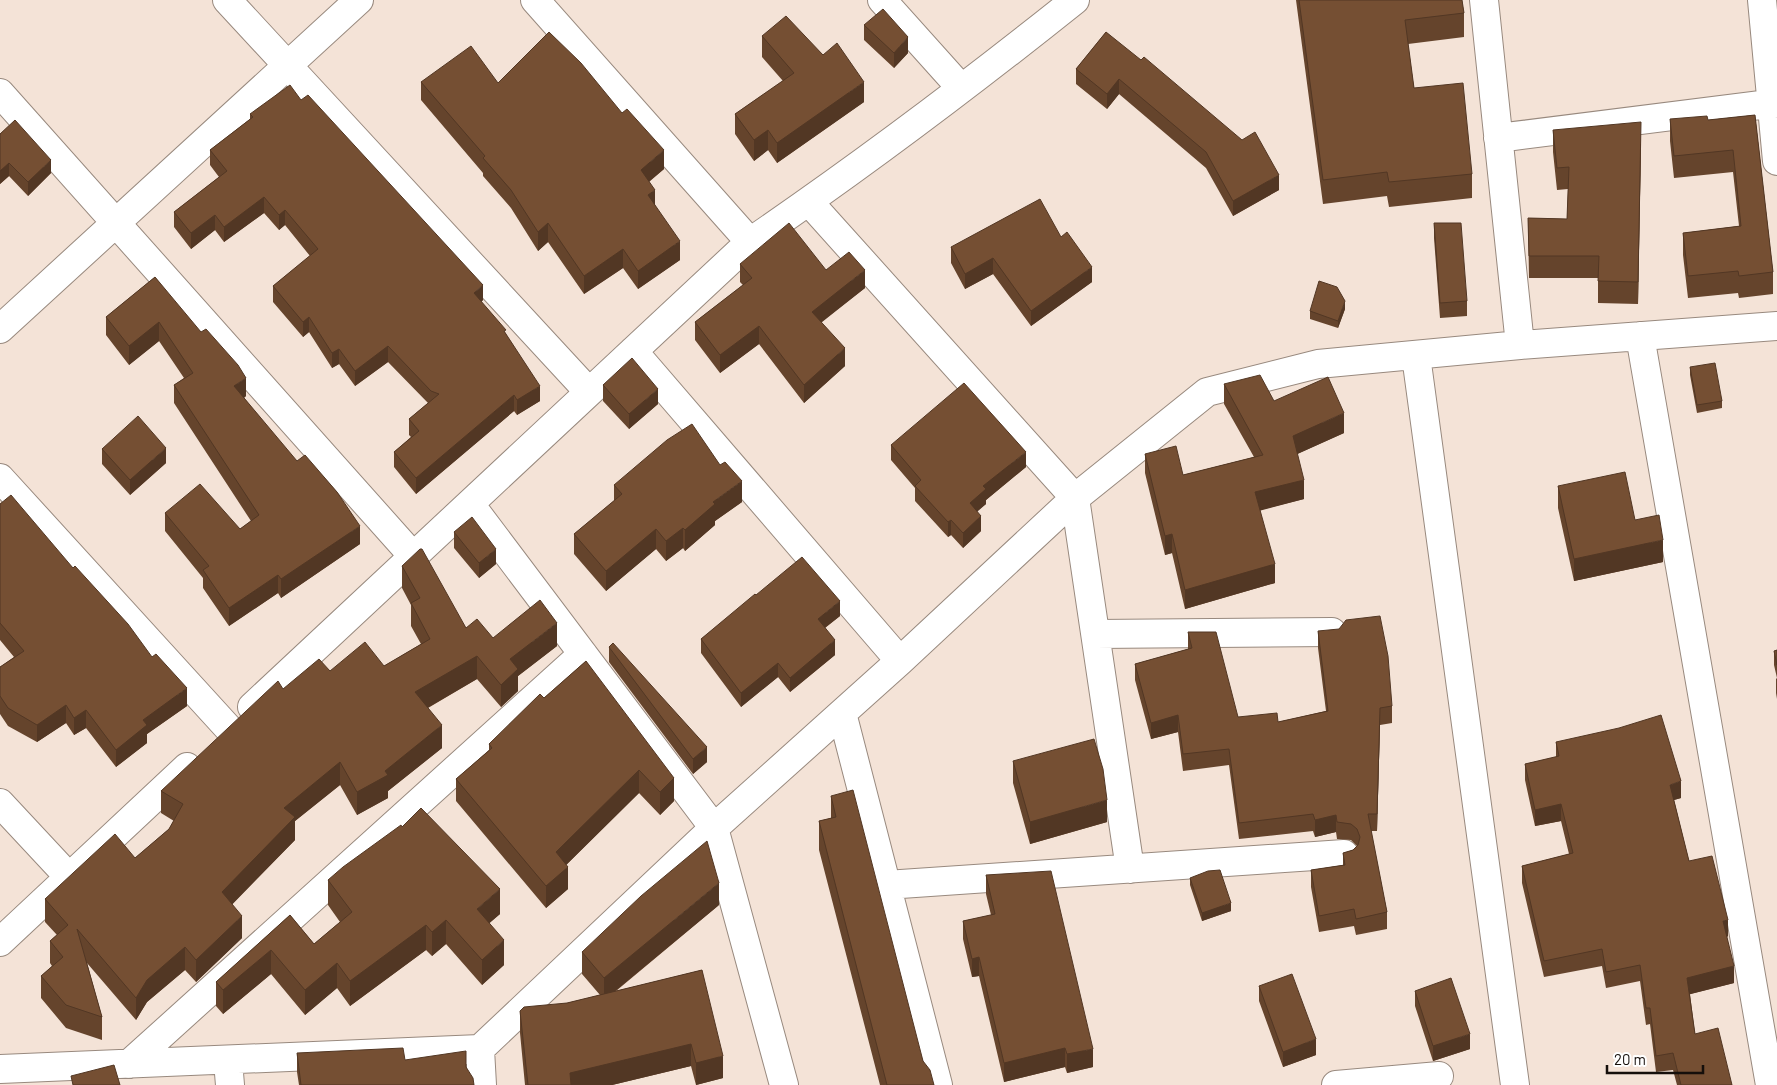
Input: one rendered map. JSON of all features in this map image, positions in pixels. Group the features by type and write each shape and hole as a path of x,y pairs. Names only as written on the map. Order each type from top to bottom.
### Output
{"street":[{"path":"227,0 589,392"},
{"path":"0,329 359,0"},
{"path":"535,0 750,242"},
{"path":"882,0 961,88"},
{"path":"0,942 750,242 809,202 1013,50 1075,0"},
{"path":"1484,0 1520,345"},
{"path":"1762,0 1774,103 1777,161"},
{"path":"0,93 117,221 413,556"},
{"path":"1498,138 1774,103"},
{"path":"809,202 1075,498 1130,868"},
{"path":"0,1069 129,1064 229,1073 480,1049 714,828 900,661 1075,498 1207,392 1318,364 1520,345 1777,326"},
{"path":"1640,336 1770,1085"},
{"path":"633,351 900,661"},
{"path":"1416,356 1515,1085"},
{"path":"0,478 229,729"},
{"path":"470,504 714,828 784,1085"},
{"path":"1096,634 1332,632"},
{"path":"129,1064 583,654"},
{"path":"842,713 938,1085"},
{"path":"0,803 69,878"},
{"path":"886,885 1344,854"},
{"path":"480,1049 482,1085"},
{"path":"1336,1085 1439,1076"},
{"path":"0,1080 1,1085"}],"building":[{"path":"1299,0 1462,0 1464,13 1405,20 1414,88 1463,83 1472,174 1389,182 1387,172 1323,180"},
{"path":"883,9 908,37 894,53 864,25"},
{"path":"786,16 823,55 837,43 864,82 777,143 768,130 754,140 735,114 794,73 762,36"},
{"path":"549,32 581,63 622,113 627,109 664,150 641,170 655,190 648,195 680,241 638,271 623,249 584,276 548,223 538,232 511,190 483,158 485,156 421,82 471,46 498,83"},
{"path":"1106,32 1141,60 1144,57 1242,140 1255,132 1279,175 1233,201 1206,152 1119,79 1107,94 1076,69"},
{"path":"290,85 301,100 308,95 483,285 474,293 506,330 504,331 540,386 517,400 514,395 416,478 394,452 419,431 409,419 439,394 431,391 388,346 355,371 339,349 332,353 309,317 303,322 273,286 318,249 285,210 279,215 264,197 224,227 215,215 191,233 174,212 227,171 210,150 253,117 250,114"},
{"path":"1755,115 1773,272 1739,276 1738,271 1688,276 1683,233 1741,226 1733,150 1674,156 1670,119 1707,116 1708,120"},
{"path":"15,120 51,160 28,182 9,163 0,171 0,134"},
{"path":"1641,122 1638,282 1598,281 1599,256 1529,256 1528,218 1567,219 1569,167 1557,168 1553,130"},
{"path":"1040,199 1061,237 1067,232 1092,267 1031,311 993,258 965,274 951,247"},
{"path":"789,223 826,270 849,252 865,270 812,312 845,348 804,385 759,326 720,355 695,322 752,278 740,264"},
{"path":"1434,223 1461,223 1467,301 1440,303"},
{"path":"155,277 201,332 206,329 238,365 246,378 234,386 297,461 305,455 337,492 360,526 281,579 278,575 229,608 203,570 209,566 165,513 200,484 240,529 259,515 174,385 193,373 159,322 129,346 106,317"},
{"path":"1319,281 1337,287 1345,301 1338,321 1310,311"},
{"path":"632,358 658,389 629,414 603,385"},
{"path":"1715,363 1722,401 1697,405 1690,367"},
{"path":"1260,375 1274,401 1328,377 1344,413 1293,436 1304,480 1255,492 1275,564 1185,590 1172,534 1165,536 1145,454 1176,446 1183,475 1263,455 1224,384"},
{"path":"964,383 1026,452 983,486 986,489 970,503 981,516 963,533 951,520 948,522 915,486 921,480 891,445"},
{"path":"138,416 166,448 130,480 102,449"},
{"path":"692,424 720,465 725,462 742,481 713,502 715,504 685,530 683,528 666,541 656,529 606,571 574,534 622,494 614,485 667,440"},
{"path":"1625,472 1635,520 1659,515 1663,540 1574,559 1558,486"},
{"path":"11,495 73,568 75,566 128,624 152,657 156,654 187,688 143,720 147,725 116,750 86,710 74,718 66,705 37,725 8,708 0,696 0,667 24,651 0,623 0,504"},
{"path":"472,517 496,549 479,563 454,532"},
{"path":"422,549 466,628 477,619 493,638 540,600 557,623 510,659 518,669 501,685 477,656 415,692 442,725 385,771 388,775 357,792 340,762 284,808 295,817 222,892 242,916 196,960 185,947 147,980 136,998 77,929 102,1017 66,1005 41,976 63,957 50,941 68,925 45,899 115,834 135,858 169,829 183,804 161,791 278,681 283,689 319,659 330,671 365,642 384,666 430,639 411,603 420,598 402,566"},
{"path":"802,557 840,601 818,619 835,640 790,678 778,663 741,693 701,639"},
{"path":"1380,616 1388,656 1392,706 1380,708 1377,814 1368,814 1387,912 1356,919 1354,909 1319,916 1311,870 1345,865 1343,853 1353,850 1358,845 1360,837 1357,829 1351,824 1337,822 1336,815 1315,820 1313,814 1239,823 1229,749 1183,754 1178,715 1151,723 1135,664 1192,648 1188,632 1216,632 1238,717 1277,713 1278,722 1328,711 1318,631 1339,629 1346,620"},
{"path":"613,643 707,747 693,759 609,647"},
{"path":"1777,650 1777,665 1774,651"},
{"path":"586,661 674,778 660,792 639,770 556,852 568,867 546,886 456,779 492,748 489,744 540,694 544,698"},
{"path":"1661,715 1681,781 1670,785 1689,861 1712,856 1728,920 1723,921 1734,966 1687,978 1695,1034 1718,1028 1732,1085 1681,1085 1673,1053 1656,1056 1650,1008 1646,1008 1640,965 1606,972 1602,949 1544,961 1522,866 1573,853 1561,804 1535,810 1525,764 1559,756 1556,742 1619,728"},
{"path":"1094,739 1103,769 1107,800 1030,822 1013,761"},
{"path":"853,790 923,1061 930,1070 934,1085 887,1085 819,821 836,817 831,796"},
{"path":"421,808 500,889 477,909 504,940 482,960 446,920 432,932 426,925 350,981 337,963 305,990 271,950 223,990 216,982 290,915 314,944 352,912 328,880 401,825 402,827"},
{"path":"707,841 719,883 604,978 582,952 641,896"},
{"path":"1220,870 1231,903 1202,913 1190,878 1208,871"},
{"path":"1051,871 1093,1049 1067,1054 1065,1048 1004,1063 979,957 972,959 963,921 995,914 986,875"},
{"path":"702,970 723,1056 696,1063 691,1044 570,1073 571,1085 528,1085 520,1011 524,1007 567,1003"},
{"path":"1292,974 1316,1039 1283,1052 1259,986"},
{"path":"1451,978 1470,1034 1433,1046 1415,991"},
{"path":"403,1048 405,1060 466,1051 466,1067 473,1078 474,1085 301,1085 297,1053"},
{"path":"114,1065 120,1085 73,1085 71,1076"}]}
